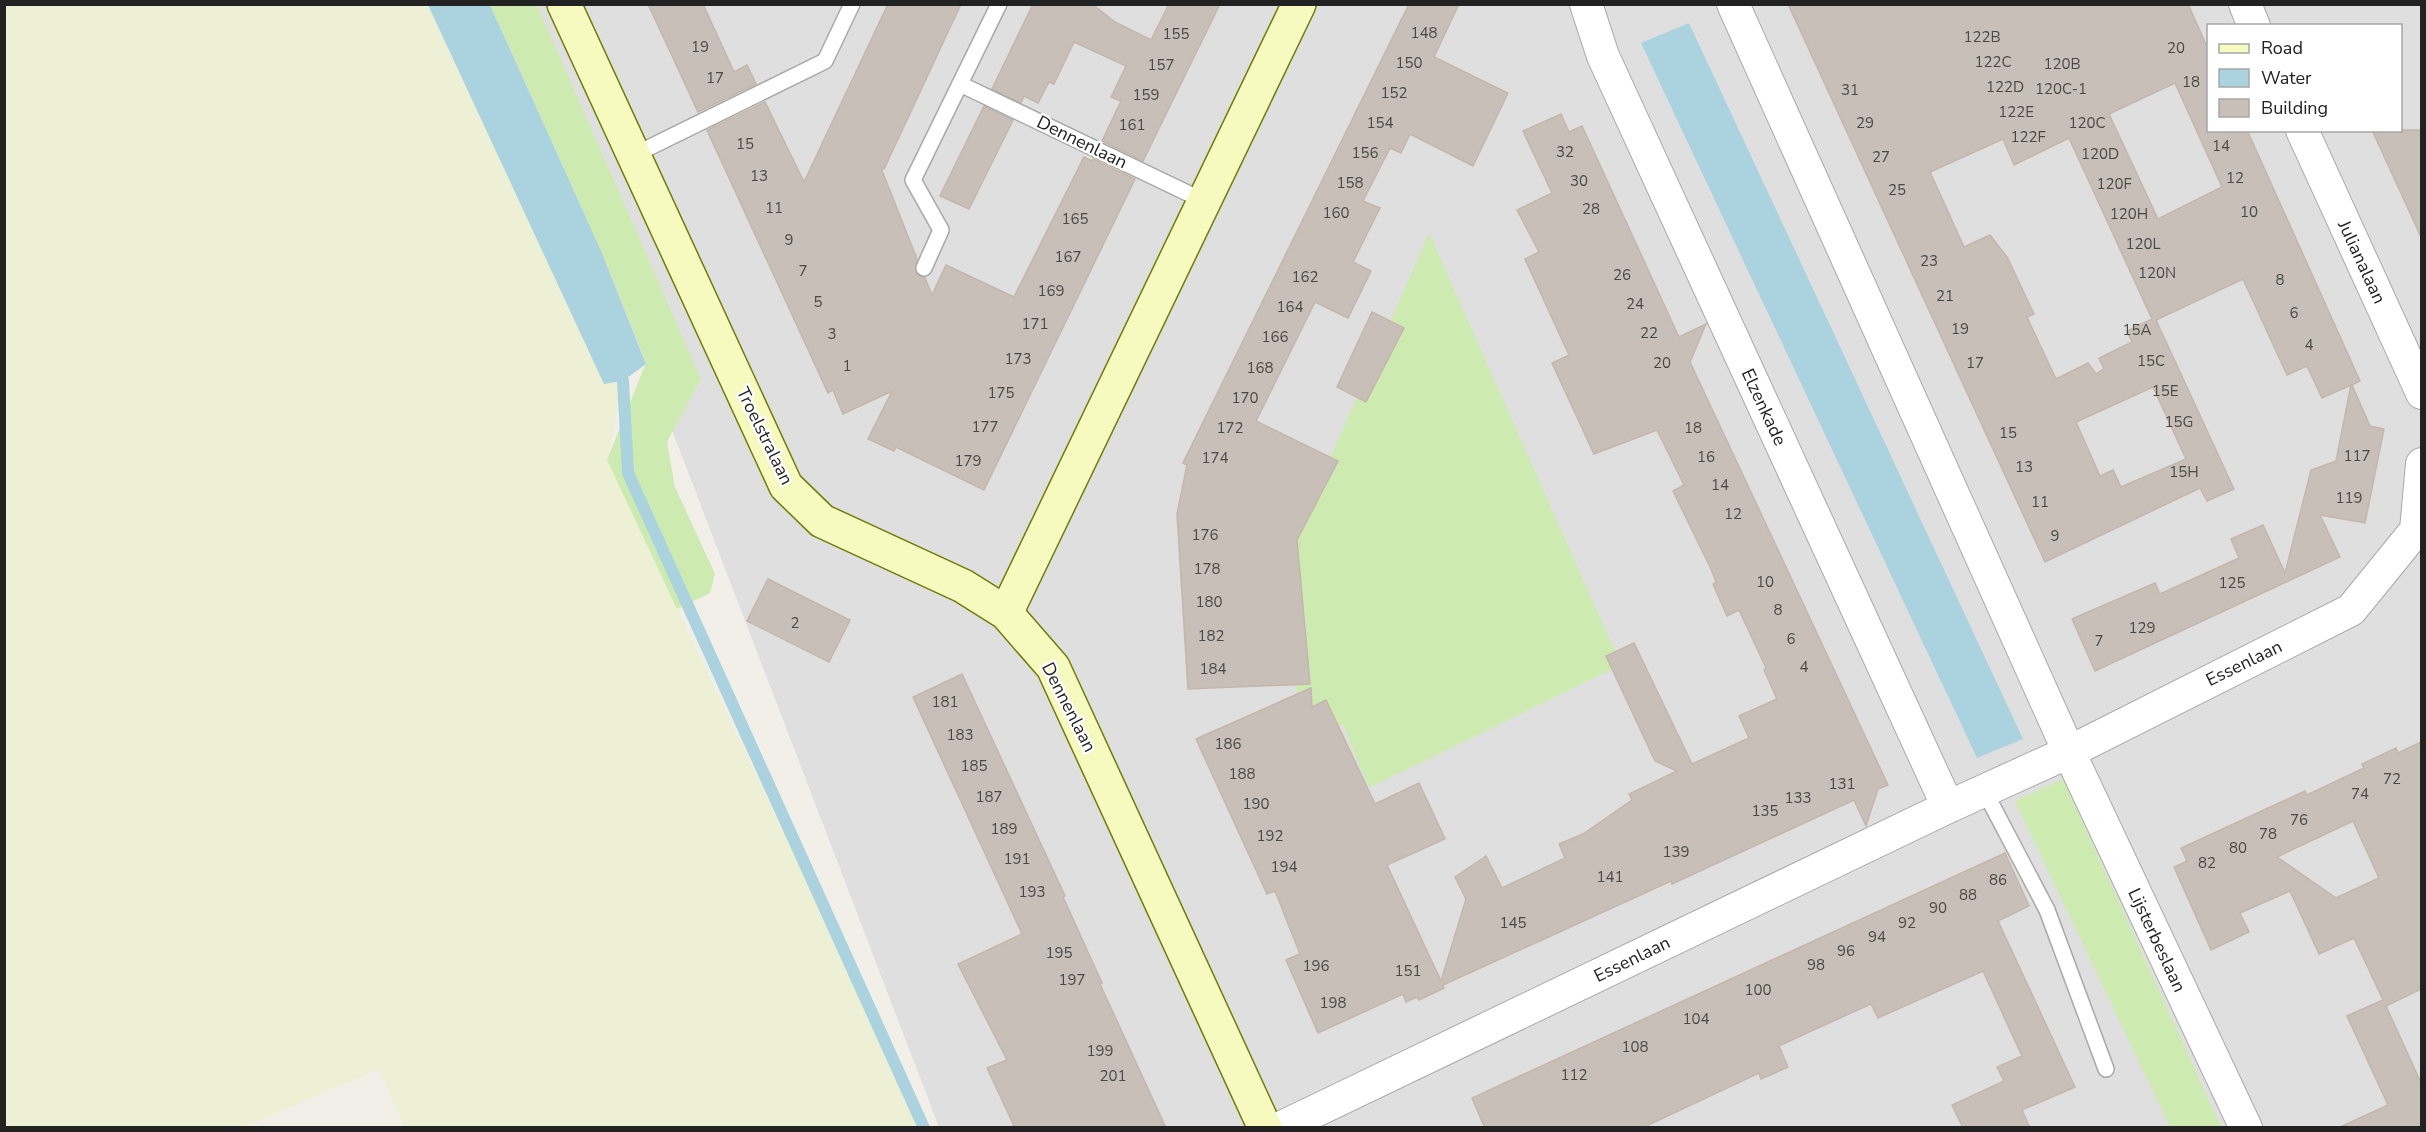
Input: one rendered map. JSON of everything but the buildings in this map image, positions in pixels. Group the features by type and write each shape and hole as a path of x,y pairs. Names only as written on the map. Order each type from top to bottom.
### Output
{"main road":[{"name":"Troelstralaan","path":"564,4 786,486 822,521 963,586 1006,613"},
{"path":"1006,613 1299,4"},
{"name":"Dennenlaan","path":"1006,613 1053,667 1265,1128"}],"street":[{"name":"Elzenkade","path":"1586,4 1603,56 1948,807"},
{"path":"1733,4 2069,752"},
{"path":"2244,4 2253,24"},
{"name":"Julianalaan","path":"2303,132 2421,393"},
{"name":"Essenlaan","path":"1280,1128 1948,807 2069,752 2351,610 2416,530 2421,464"},
{"name":"Lijsterbeslaan","path":"2069,752 2246,1128"}],"lane":[{"path":"634,155 825,61 852,4"},
{"path":"924,268 941,230 913,180 999,4"},
{"name":"Dennenlaan","path":"960,84 1204,201"},
{"path":"1984,790 2047,910 2106,1069"}],"shaded area":[{"path":"491,5 2421,5 2421,1127 939,1127 603,250"}],"green space":[{"path":"5,5 428,5 604,384 623,381 607,460 923,1127 404,1127 379,1069 245,1127 5,1128"},
{"path":"490,5 537,5 701,379 667,442 675,487 715,574 710,593 677,609 607,460 646,363 602,253"},
{"path":"1429,233 1621,665 1369,788 1343,724 1306,737 1285,631 1288,554"},
{"path":"2063,779 2221,1127 2170,1127 2015,801"}],"water":[{"path":"428,5 490,5 602,253 646,364 623,381 604,384"},
{"path":"1689,23 2023,739 1977,758 1641,43"}],"waterway":[{"path":"623,381 628,473 924,1128"}]}
